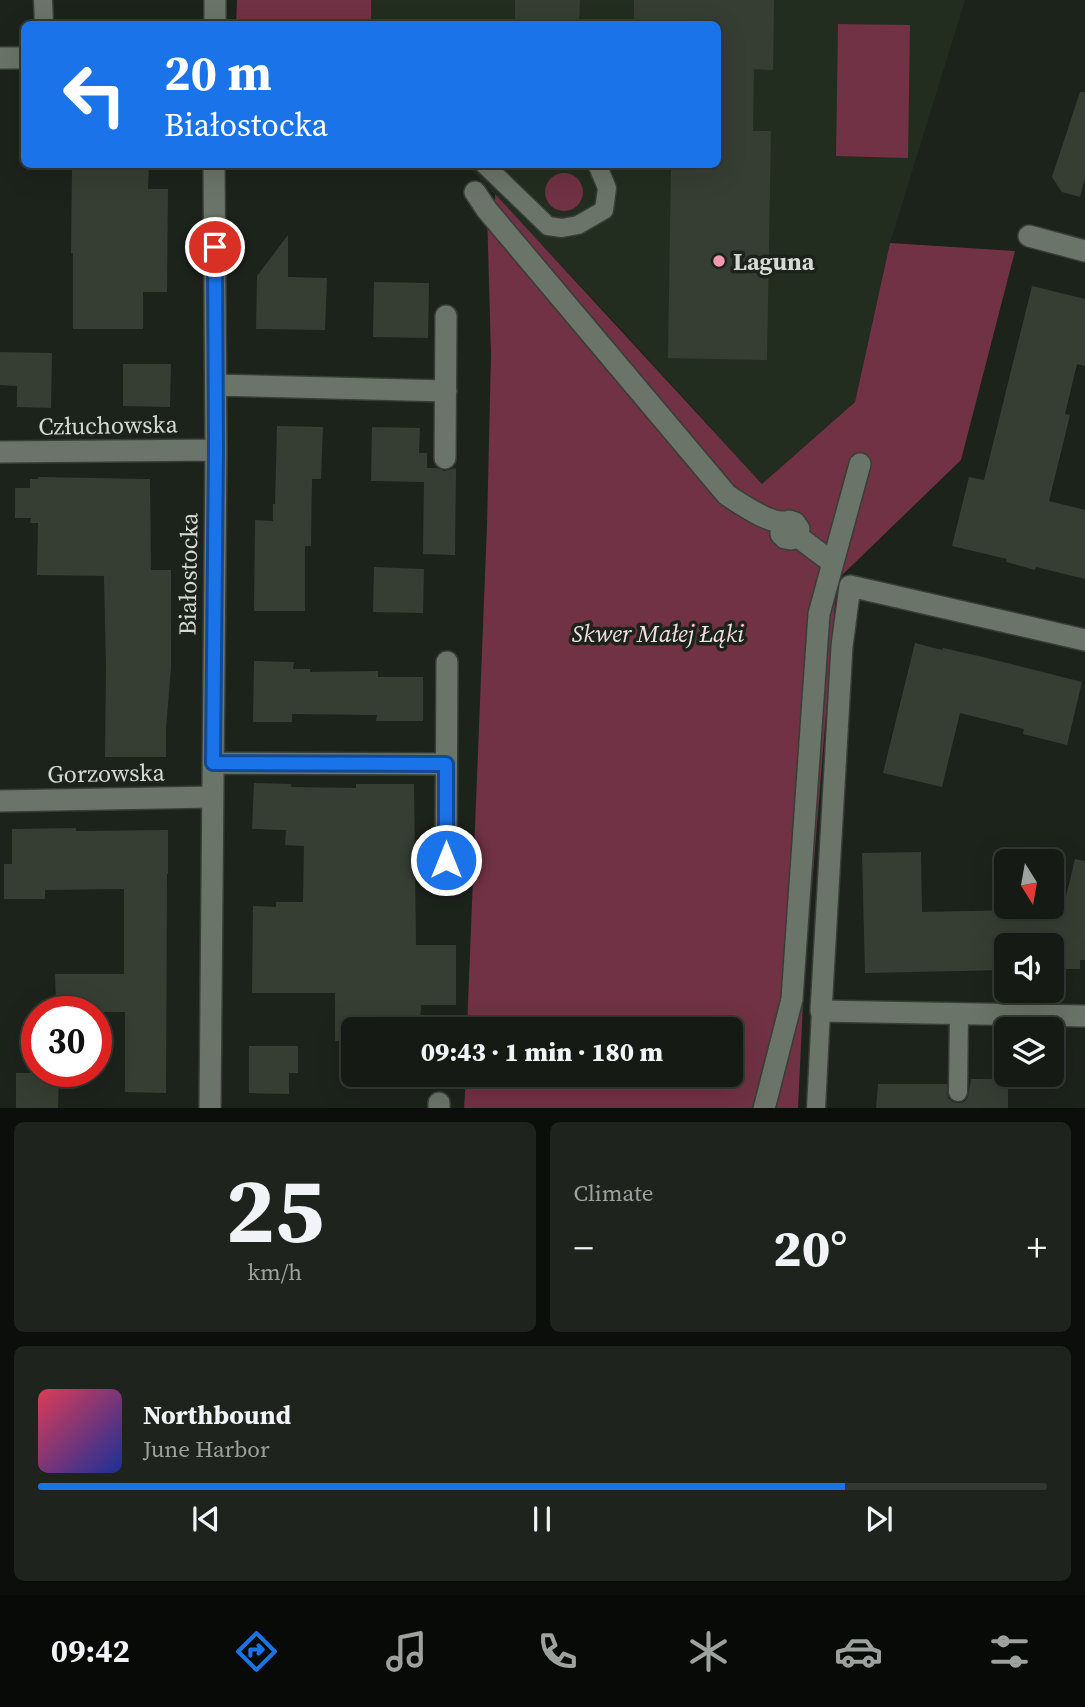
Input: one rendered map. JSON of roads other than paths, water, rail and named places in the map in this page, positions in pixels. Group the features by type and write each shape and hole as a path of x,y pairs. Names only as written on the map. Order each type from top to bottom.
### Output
{"street":[{"path":"215,0 215,21"},
{"path":"0,58 21,58"},
{"name":"Białostocka","path":"210,1108 216,450 214,168"},
{"path":"475,192 487,210 727,495 790,530 833,563"},
{"path":"1029,236 1085,251"},
{"path":"445,458 446,316"},
{"path":"216,385 446,391"},
{"name":"Człuchowska","path":"0,452 216,450"},
{"path":"765,1108 792,999 819,614 860,464"},
{"path":"1084,1017 821,1011 842,646 850,586 1085,640"},
{"path":"446,860 447,662"},
{"path":"213,763 446,764"},
{"name":"Gorzowska","path":"0,801 213,797"}],"lane":[{"path":"43,0 44,21"},
{"path":"488,168 548,226 562,228 578,225 604,210 607,188 599,168"},
{"path":"816,1108 821,1011"},
{"path":"958,1091 960,1014"}],"place":[{"name":"Laguna","path":"719,261"}],"park label":[{"name":"Skwer Małej Łąki","path":"658,633"}]}
